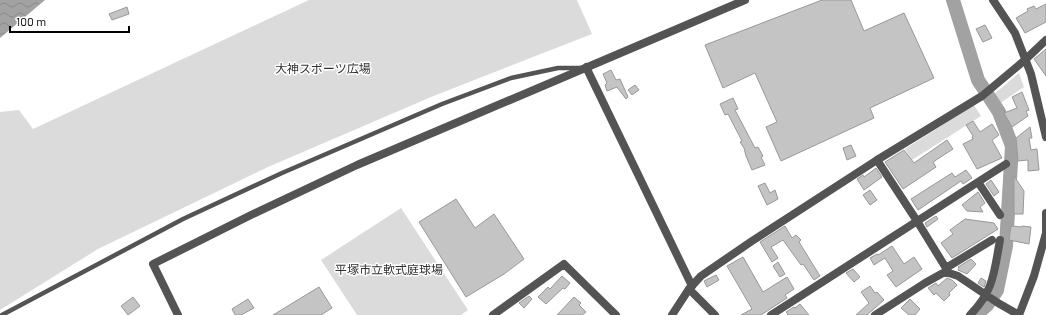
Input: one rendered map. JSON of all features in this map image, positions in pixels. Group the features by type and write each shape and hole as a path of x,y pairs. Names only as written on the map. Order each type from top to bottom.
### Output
{"street":[{"path":"178,315 152,264 311,186 745,0"},
{"path":"993,0 1015,33 1031,74 1046,137"},
{"path":"672,315 690,288 701,276 745,245 990,91 1046,40"},
{"path":"586,68 690,288 715,315"},
{"path":"878,160 948,271 1019,315 1034,276 1046,232 1046,213"},
{"path":"771,315 1006,164"},
{"path":"978,182 1000,215"},
{"path":"876,315 934,277 948,271 996,240 993,279 987,294 970,315"},
{"path":"493,315 564,264 616,315"}],"lane":[{"path":"2,315 183,219 282,173 442,104 511,78 558,68 586,68"}],"green space":[{"name":"大神スポーツ広場","path":"309,0 577,0 592,34 431,97 268,167 98,249 0,310 0,112 19,110 33,129"},
{"path":"1019,73 1024,87 999,104 992,96"},
{"path":"974,105 981,116 912,160 905,149"},
{"name":"平塚市立軟式庭球場","path":"401,208 468,310 461,315 357,315 321,260"}],"water":[{"path":"0,0 45,0 0,38"}],"building":[{"path":"822,0 851,0 864,31 904,13 934,78 870,108 874,118 781,161 766,127 777,122 755,73 723,88 705,45"},
{"path":"1046,4 1046,22 1025,33 1016,18 1028,11 1027,9 1034,6 1036,9"},
{"path":"127,7 129,14 112,20 109,14"},
{"path":"985,25 992,38 983,42 976,29"},
{"path":"1046,49 1046,76 1034,59"},
{"path":"611,70 616,80 620,79 628,97 626,99 617,87 607,91 605,85 607,83 603,74"},
{"path":"635,85 639,90 632,95 628,90"},
{"path":"1022,92 1029,110 1026,111 1028,116 1012,127 1004,113 1017,108 1012,97"},
{"path":"733,98 738,109 735,110 755,148 758,147 763,156 761,157 765,165 752,170 744,148 740,142 742,141 728,114 725,115 720,104"},
{"path":"973,121 980,132 992,124 999,135 992,140 1002,158 977,169 963,144 973,139 973,136 966,125"},
{"path":"1030,127 1032,138 1029,138 1031,150 1037,149 1039,170 1028,171 1028,160 1018,161 1016,138"},
{"path":"947,140 953,149 933,162 936,167 903,189 885,162 904,150 914,163"},
{"path":"851,145 856,156 847,160 843,148"},
{"path":"876,168 882,177 864,190 857,179 863,175 864,177"},
{"path":"966,170 972,178 963,184 961,181 918,210 911,199 952,173 955,177"},
{"path":"1014,176 1024,191 1023,214 1014,214"},
{"path":"991,180 999,192 994,196 986,184"},
{"path":"765,183 770,193 775,190 778,199 767,205 758,186"},
{"path":"870,190 877,200 870,205 863,195"},
{"path":"978,192 985,203 980,207 983,212 967,211 962,205"},
{"path":"456,199 475,228 494,214 524,259 504,274 466,297 419,222"},
{"path":"936,216 938,219 927,227 925,223"},
{"path":"965,219 994,223 998,229 952,258 941,243 953,234 950,230"},
{"path":"785,226 792,238 796,235 801,240 799,242 820,276 814,280 783,240 771,247 778,258 772,262 760,242"},
{"path":"1011,226 1031,227 1029,244 1009,240"},
{"path":"892,246 904,264 914,257 922,269 896,287 887,275 893,271 885,258 874,265 870,258"},
{"path":"743,257 763,292 787,277 794,289 785,295 787,298 761,315 741,315 752,309 727,266"},
{"path":"971,259 976,264 967,274 958,270 958,267"},
{"path":"778,262 785,274 780,277 773,266"},
{"path":"853,269 860,277 854,282 846,273"},
{"path":"716,275 719,280 707,287 704,281"},
{"path":"562,276 570,283 565,289 563,288 546,304 538,297 548,287 550,289"},
{"path":"947,278 952,280 957,285 944,301 936,293 934,295 928,288 936,283 938,286"},
{"path":"981,278 986,281 984,287 978,283"},
{"path":"870,286 875,293 877,292 884,300 867,315 856,315 869,303 861,292"},
{"path":"319,287 332,308 321,315 273,315"},
{"path":"529,296 532,299 524,308 519,303"},
{"path":"133,297 140,306 128,315 121,306"},
{"path":"574,297 581,303 579,305 586,312 582,315 557,315"},
{"path":"248,299 254,308 241,315 235,315 232,309"},
{"path":"910,299 920,309 915,315 909,315 901,308"},
{"path":"800,304 809,315 787,315 788,314 786,312"}],"waterway":[{"path":"953,0 978,80 999,112 1012,146 1006,246 997,290 987,305 976,315"}]}
